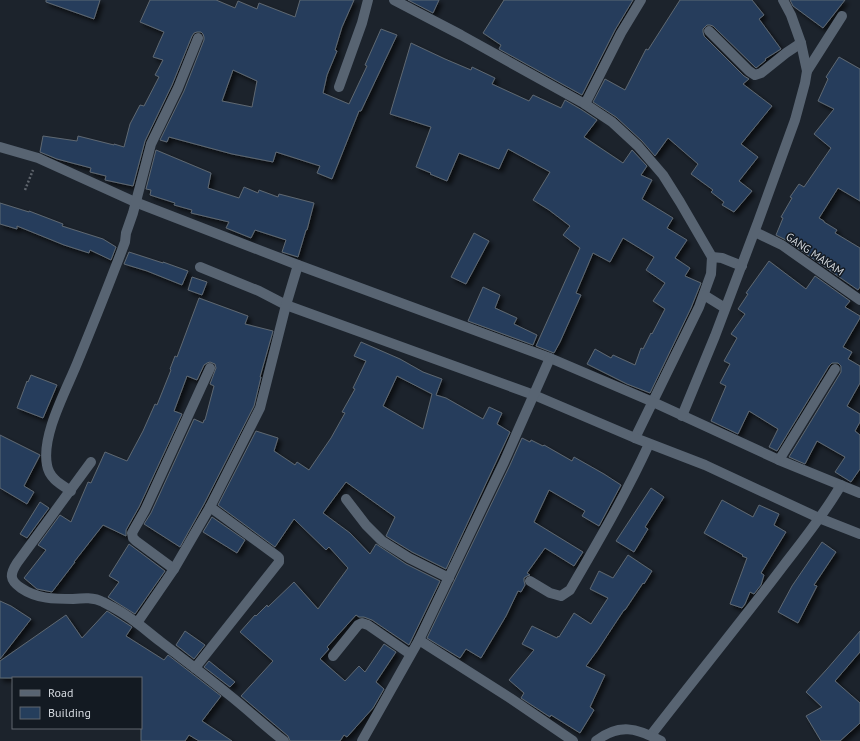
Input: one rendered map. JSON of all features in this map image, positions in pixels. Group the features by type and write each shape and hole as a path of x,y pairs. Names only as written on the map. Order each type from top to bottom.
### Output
{"street":[{"path":"339,86 362,23 368,0"},
{"path":"394,0 461,35 585,104 612,122 638,146 663,175 717,258 740,265"},
{"path":"585,104 621,33 641,0"},
{"path":"783,0 791,15 798,45 807,71"},
{"path":"682,416 715,336 723,306 754,232 795,120 807,71 842,16"},
{"path":"710,31 749,71 755,74 761,74 798,45"},
{"path":"71,491 51,476 47,466 46,454 50,431 125,242 126,233 133,213 151,144 178,88 198,38"},
{"path":"0,147 38,158 135,202 296,270 549,361 653,402 839,489 860,493"},
{"name":"GANG MAKAM","path":"754,232 782,246 860,300"},
{"path":"637,434 706,296 711,274 717,258"},
{"path":"200,267 286,302 637,434 649,444 705,465 821,515 860,534"},
{"path":"137,623 174,569 210,507 260,408 286,302 296,270"},
{"path":"706,296 723,306"},
{"path":"362,741 419,640 504,462 549,361"},
{"path":"174,569 136,541 133,538 132,533 145,510 210,368"},
{"path":"779,460 835,368"},
{"path":"530,581 550,593 561,596 570,590 614,514 649,444"},
{"path":"91,462 13,569 11,575 12,581 23,590 44,598 89,598 102,602 137,623 228,693 284,741"},
{"path":"650,735 761,596 839,489"},
{"path":"346,499 366,525 382,541 409,558 449,578"},
{"path":"195,668 279,562 279,558 277,556 210,507"},
{"path":"333,656 358,625 362,623 368,625 410,654"},
{"path":"419,640 510,698 573,741"},
{"path":"596,741 603,736 624,728 650,735 661,741"}],"path":[{"path":"25,190 32,172"}],"building":[{"path":"46,0 100,0 94,19 46,2"},
{"path":"150,0 216,0 235,8 238,1 257,9 259,3 295,17 300,0 354,0 342,27 335,50 337,51 327,75 323,93 349,104 367,66 365,65 381,29 397,35 361,111 359,111 332,179 317,173 320,166 276,152 273,162 232,154 169,137 167,142 160,140 184,91 204,40 201,32 194,33 172,85 145,141 133,186 105,180 106,176 90,172 91,168 57,159 40,152 43,136 77,141 78,136 124,147 130,124 140,105 144,106 159,77 155,75 163,60 153,57 164,32 140,22","holes":["233,70 257,81 252,107 222,101"]},
{"path":"408,0 439,0 433,13"},
{"path":"504,0 633,0 615,30 582,95 499,49 501,45 483,33"},
{"path":"680,0 752,0 764,15 759,19 781,49 765,59 766,60 756,68 713,26 707,25 703,29 704,36 744,76 749,79 743,84 772,106 741,144 758,157 739,181 752,191 734,212 722,205 724,202 711,192 713,190 691,174 698,164 668,138 655,156 642,141 616,117 593,102 605,79 625,90 646,49 648,50"},
{"path":"790,0 845,0 823,28 793,6"},
{"path":"411,43 471,70 472,67 495,78 492,84 529,101 533,95 561,108 565,100 597,120 584,137 623,163 632,150 647,166 641,175 652,180 642,199 673,218 667,228 687,240 675,258 690,268 685,276 701,283 691,308 650,393 627,384 587,364 595,349 611,358 613,355 635,365 641,348 643,349 665,309 653,301 665,283 646,270 654,257 623,238 610,262 593,253 576,293 581,295 554,353 536,346 580,248 563,235 570,226 533,200 550,172 508,149 499,169 459,153 447,181 416,167 431,127 390,114"},
{"path":"839,57 860,69 860,201 838,188 819,218 837,230 835,233 860,248 860,287 858,290 786,240 776,235 783,218 781,217 792,198 790,197 799,184 804,187 831,148 814,134 834,109 818,101 828,79 826,77"},
{"path":"156,150 211,173 208,188 239,198 244,187 258,193 259,190 278,197 279,194 314,203 298,257 282,252 286,240 255,230 251,238 226,228 229,222 191,213 192,210 174,205 175,203 150,195 151,190 146,189"},
{"path":"0,203 29,211 63,224 62,226 103,239 116,247 111,260 90,250 89,253 64,245 17,226 17,229 0,224"},
{"path":"474,233 489,241 466,284 451,277"},
{"path":"129,252 188,271 182,285 147,271 124,264"},
{"path":"769,261 806,289 815,276 850,301 845,307 860,316 843,347 852,352 848,359 860,366 860,383 847,406 860,414 860,422 855,431 860,435 860,469 851,482 835,472 845,457 817,441 805,464 789,457 841,372 841,366 838,363 832,363 829,366 777,451 769,447 778,429 749,411 738,434 711,421 726,386 720,383 730,364 724,361 737,338 731,334 745,314 738,309 748,294 746,293"},
{"path":"192,277 207,282 202,295 188,290"},
{"path":"483,287 500,295 495,308 517,318 514,324 537,335 533,345 468,321"},
{"path":"199,298 248,316 245,324 273,331 260,377 254,406 204,504 180,547 144,524 151,513 194,419 203,423 205,420 214,386 210,384 216,368 215,364 210,362 204,365 197,380 187,376 174,411 182,414 139,507 126,530 126,536 103,525 52,592 37,589 24,578 46,550 38,545 60,515 71,522 88,482 91,483 105,452 127,461 155,404 157,405"},
{"path":"361,342 400,359 423,372 442,379 436,395 446,398 483,419 489,407 502,413 497,424 510,432 446,569 412,552 386,536 395,517 346,482 323,513 350,533 370,554 376,544 406,564 440,581 409,645 372,620 356,615 327,647 329,649 320,659 345,681 359,666 365,672 384,644 396,652 376,682 384,689 373,708 347,737 344,735 340,741 290,741 288,736 241,696 273,661 240,632 255,615 256,616 267,605 268,607 294,582 318,609 348,568 329,547 326,550 294,519 275,547 218,505 256,431 278,438 274,451 295,465 297,462 309,470 331,438 345,413 342,412 355,389 353,388 366,361 354,356","holes":["397,376 432,394 423,429 383,406"]},
{"path":"31,375 57,385 43,418 17,408 27,381 28,382"},
{"path":"0,435 40,455 24,486 34,492 27,504 0,488"},
{"path":"522,438 530,442 531,440 543,446 544,445 572,461 574,457 621,485 599,526 582,516 585,511 549,490 534,522 583,552 574,566 545,548 527,573 530,575 524,578 525,585 521,592 518,591 506,616 481,658 466,649 460,658 427,638"},
{"path":"651,488 664,497 645,527 648,529 634,552 616,541"},
{"path":"722,500 753,517 759,505 779,514 774,525 786,532 761,573 764,575 761,585 754,594 750,592 742,608 730,604 747,558 704,533"},
{"path":"40,502 49,508 27,538 20,534"},
{"path":"212,517 245,540 237,553 203,532"},
{"path":"822,542 836,552 814,585 817,586 798,623 778,612 792,586"},
{"path":"129,544 165,571 135,614 108,597 119,582 109,576"},
{"path":"628,555 652,571 586,666 605,675 590,707 594,710 580,733 551,715 550,717 521,698 524,693 509,680 534,650 522,644 532,626 557,638 574,613 591,624 608,598 590,589 599,571 613,578"},
{"path":"0,601 31,619 0,659"},
{"path":"107,611 132,627 126,636 164,660 168,655 221,696 202,721 232,741 199,741 189,735 185,741 141,741 142,677 0,678 0,661 66,615 82,638"},
{"path":"185,631 205,645 194,659 176,645"},
{"path":"860,631 860,652 835,681 860,703 860,723 840,741 821,741 806,716 822,707 806,692"},
{"path":"209,661 235,682 230,687 204,667"}]}
